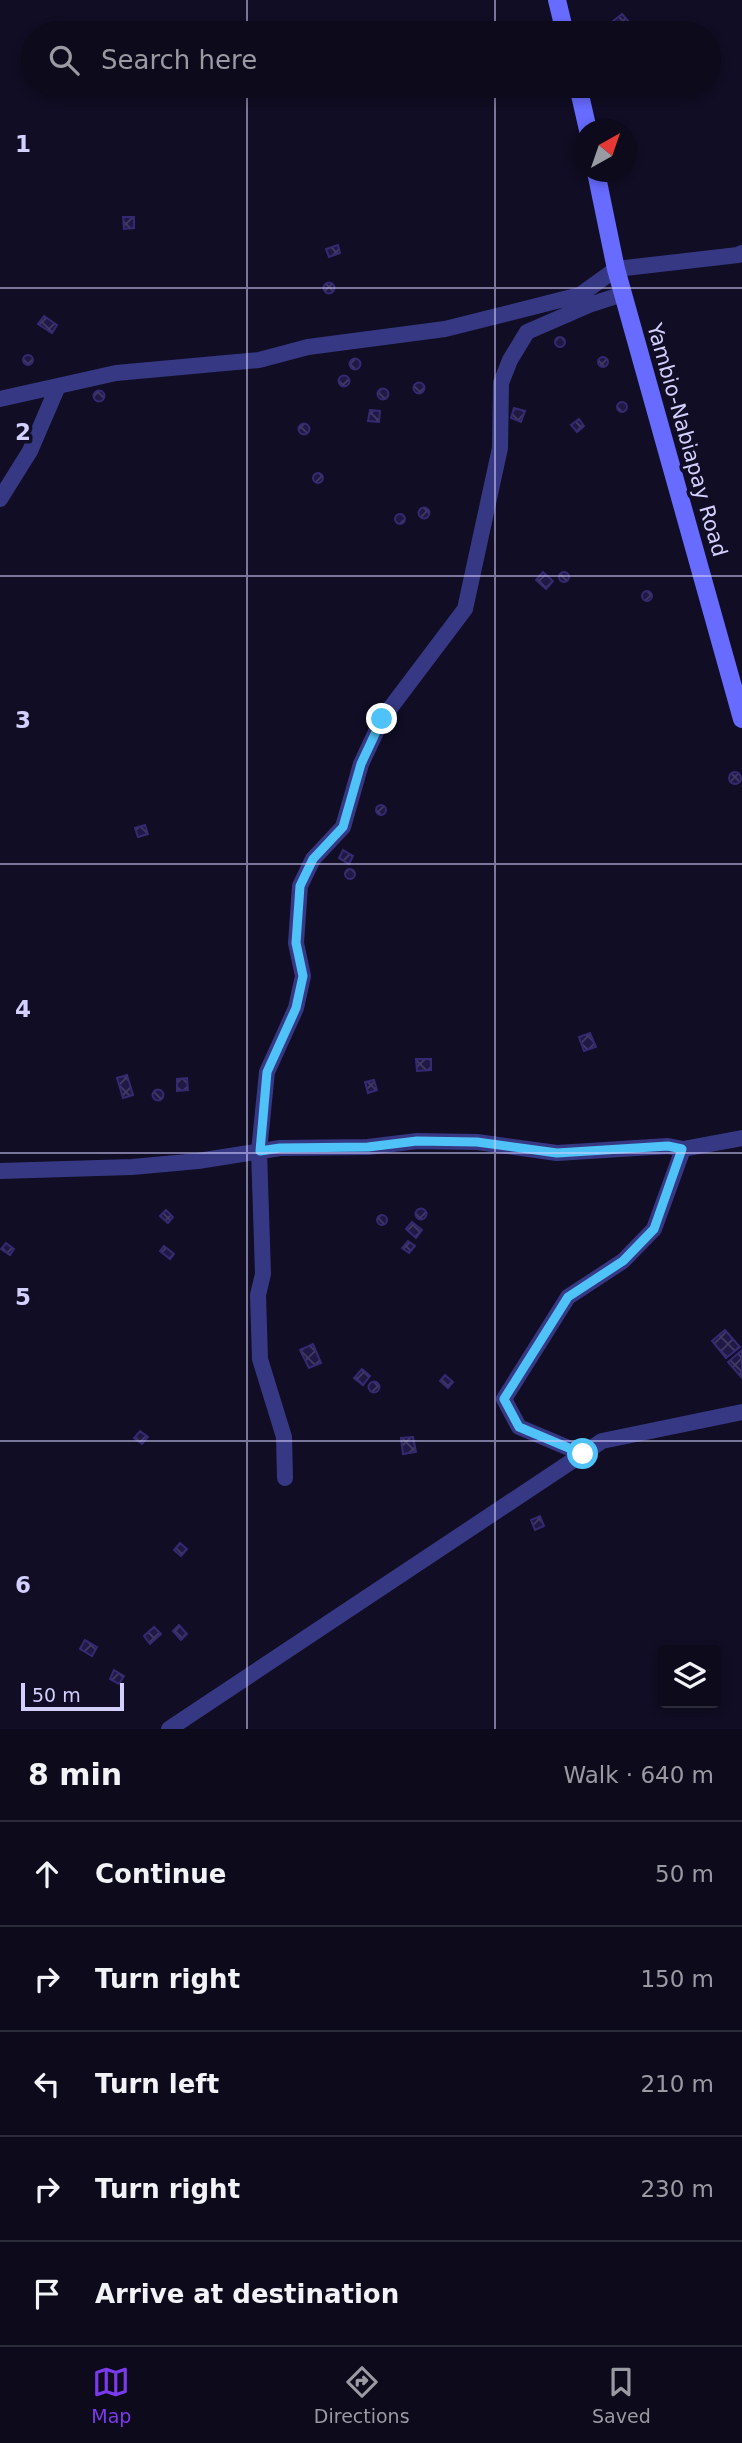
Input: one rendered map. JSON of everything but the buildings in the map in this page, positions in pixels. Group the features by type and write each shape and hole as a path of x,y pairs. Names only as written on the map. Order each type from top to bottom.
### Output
{"main road":[{"path":"557,0 562,21"},
{"path":"581,98 586,119"},
{"name":"Yambio-Nabiapay Road","path":"598,182 622,294 742,719"}],"street":[{"path":"0,399 116,373 259,360 308,347 445,329 580,295 616,269 738,256 742,253"},
{"path":"285,1478 284,1437 260,1359 258,1296 263,1274 260,1151 267,1072 296,1008 303,976 296,943 300,886 313,859 343,827 361,764 382,719 465,610 500,448 501,383 510,360 527,332 622,294"},
{"path":"0,499 30,452 58,386"},
{"path":"0,1171 132,1167 198,1161 280,1148 368,1147 417,1141 477,1142 557,1153 668,1146 682,1149 742,1138"},
{"path":"583,1454 519,1427 504,1399 568,1297 623,1261 654,1229 682,1149"},
{"path":"169,1729 603,1441 742,1412"}],"route":[{"path":"382,719 361,764 343,827 313,859 300,886 296,943 303,976 296,1008 267,1072 260,1151 280,1148 368,1147 417,1141 477,1142 557,1153 668,1146 682,1149 654,1229 623,1261 568,1297 504,1399 519,1427 583,1454"}]}
